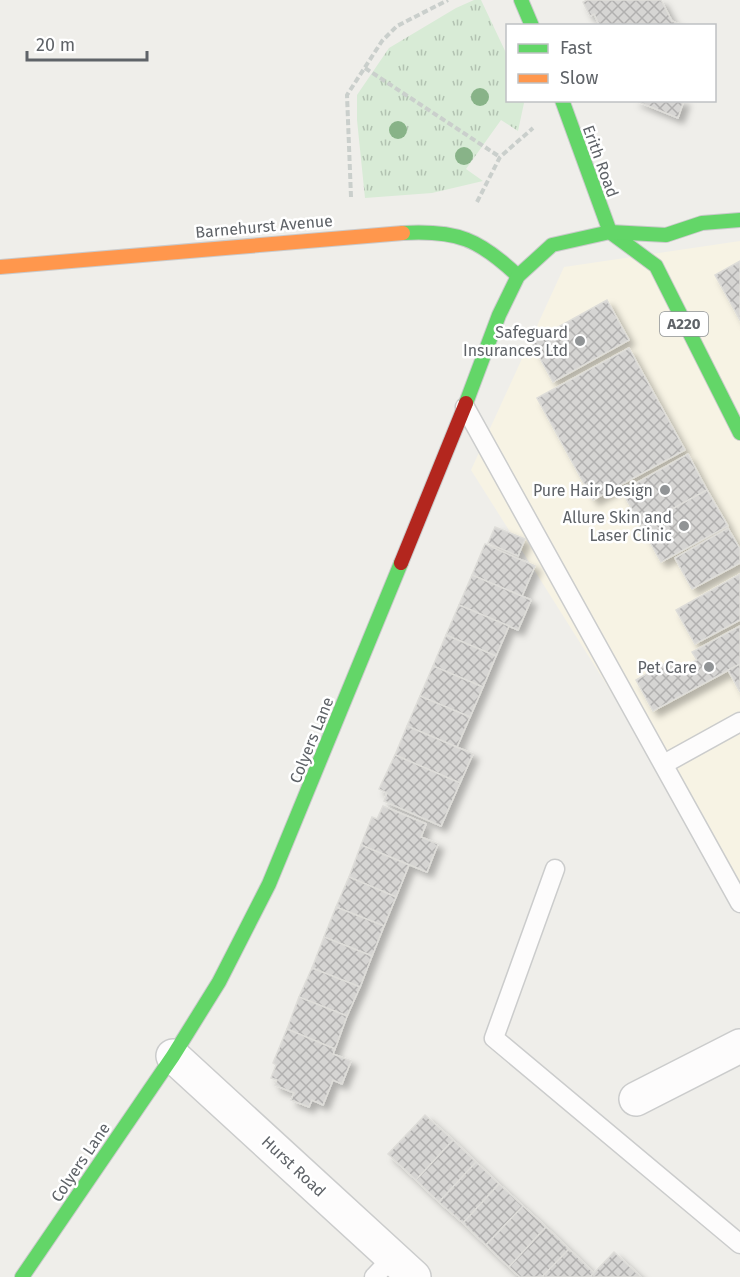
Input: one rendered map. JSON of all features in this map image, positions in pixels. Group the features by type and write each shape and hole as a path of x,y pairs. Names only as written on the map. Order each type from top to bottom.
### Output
{"street":[{"path":"521,0 531,24"},
{"name":"Erith Road","path":"564,106 610,232"},
{"name":"Colyers Lane","path":"22,1277 173,1056 219,982 269,884 465,407 499,315 518,276 552,245 610,232 666,235 702,223 740,220"},
{"name":"Barnehurst Avenue","path":"0,267 350,235 436,231 461,236 496,255 518,276"},
{"name":"A220","path":"610,232 656,266 740,433"},
{"path":"636,1099 740,1046"},
{"name":"Hurst Road","path":"173,1056 394,1270"}],"lane":[{"path":"465,407 740,903"},
{"path":"664,764 740,722"},
{"path":"555,869 494,1038 740,1244"}],"path":[{"path":"351,200 347,95 382,41 397,26 448,0"},
{"path":"365,68 500,157"},
{"path":"461,236 500,157 541,122 564,106"}],"shaded area":[{"path":"740,241 740,896 471,470 564,267"}],"green space":[{"path":"474,0 481,0 506,53 506,102 524,103 518,131 501,120 466,169 483,181 432,193 365,198 357,120 357,95 389,48 456,8"}],"building":[{"path":"587,0 661,0 672,21 679,24 599,24 594,14 590,16 583,2"},
{"path":"639,102 683,102 678,118"},
{"path":"740,261 740,320 715,275"},
{"name":"Safeguard Insurances Ltd","path":"607,300 629,340 553,382 531,342"},
{"path":"629,348 685,450 593,500 537,398"},
{"name":"Pure Hair Design","path":"688,454 707,490 641,526 622,491"},
{"name":"Allure Skin and Laser Clinic","path":"707,490 728,526 661,562 641,526"},
{"path":"495,527 525,539 518,556 488,543"},
{"path":"728,528 740,549 740,563 692,589 675,558"},
{"path":"485,544 535,566 522,596 472,575"},
{"path":"740,574 740,620 695,644 676,610"},
{"path":"472,575 531,600 518,630 459,605"},
{"path":"459,605 509,626 496,656 446,635"},
{"name":"Pet Care","path":"740,626 740,664 653,711 636,680 671,660 678,671 697,660 692,652"},
{"path":"446,635 496,656 483,687 433,666"},
{"path":"740,664 740,692 728,670"},
{"path":"433,666 483,687 470,717 420,696"},
{"path":"420,696 470,717 457,747 407,726"},
{"path":"407,726 473,754 460,783 395,755"},
{"path":"395,755 460,783 441,826 384,801 387,793 379,789"},
{"path":"383,806 426,824 421,837 438,844 427,872 361,845 372,817 377,819"},
{"path":"361,845 409,865 396,897 349,877"},
{"path":"349,877 396,897 384,926 336,907"},
{"path":"336,907 384,926 372,956 324,937"},
{"path":"324,937 372,956 360,987 312,968"},
{"path":"312,968 360,987 347,1016 299,997"},
{"path":"299,997 347,1016 335,1049 287,1029"},
{"path":"287,1029 335,1049 333,1054 351,1061 342,1084 333,1080 323,1105 312,1100 309,1107 291,1100 294,1093 275,1085 277,1080 271,1078 276,1065 273,1063"},
{"path":"425,1115 453,1140 416,1180 388,1154"},
{"path":"453,1140 476,1162 439,1202 416,1180"},
{"path":"476,1162 499,1184 463,1223 439,1202"},
{"path":"499,1184 523,1206 486,1245 463,1223"},
{"path":"523,1206 546,1227 509,1267 486,1245"},
{"path":"546,1227 569,1249 542,1277 520,1277 509,1267"},
{"path":"569,1249 594,1273 590,1277 542,1277"},
{"path":"614,1252 641,1277 590,1277"}],"traffic: fast":[{"path":"521,0 531,24"},
{"path":"563,102 610,232 656,266 740,433"},
{"path":"466,403 499,315 518,276 552,245 610,232 666,235 702,223 740,220"},
{"path":"403,233 438,233 466,240 491,253 518,276"},
{"path":"22,1277 173,1056 219,982 269,884 401,563"}],"traffic: slow":[{"path":"0,267 403,233"}],"traffic: jam":[{"path":"401,563 466,403"}],"place":[{"name":"Safeguard Insurances Ltd","path":"580,341"},
{"name":"Pure Hair Design","path":"665,490"},
{"name":"Allure Skin and Laser Clinic","path":"684,526"},
{"name":"Pet Care","path":"709,667"}]}
